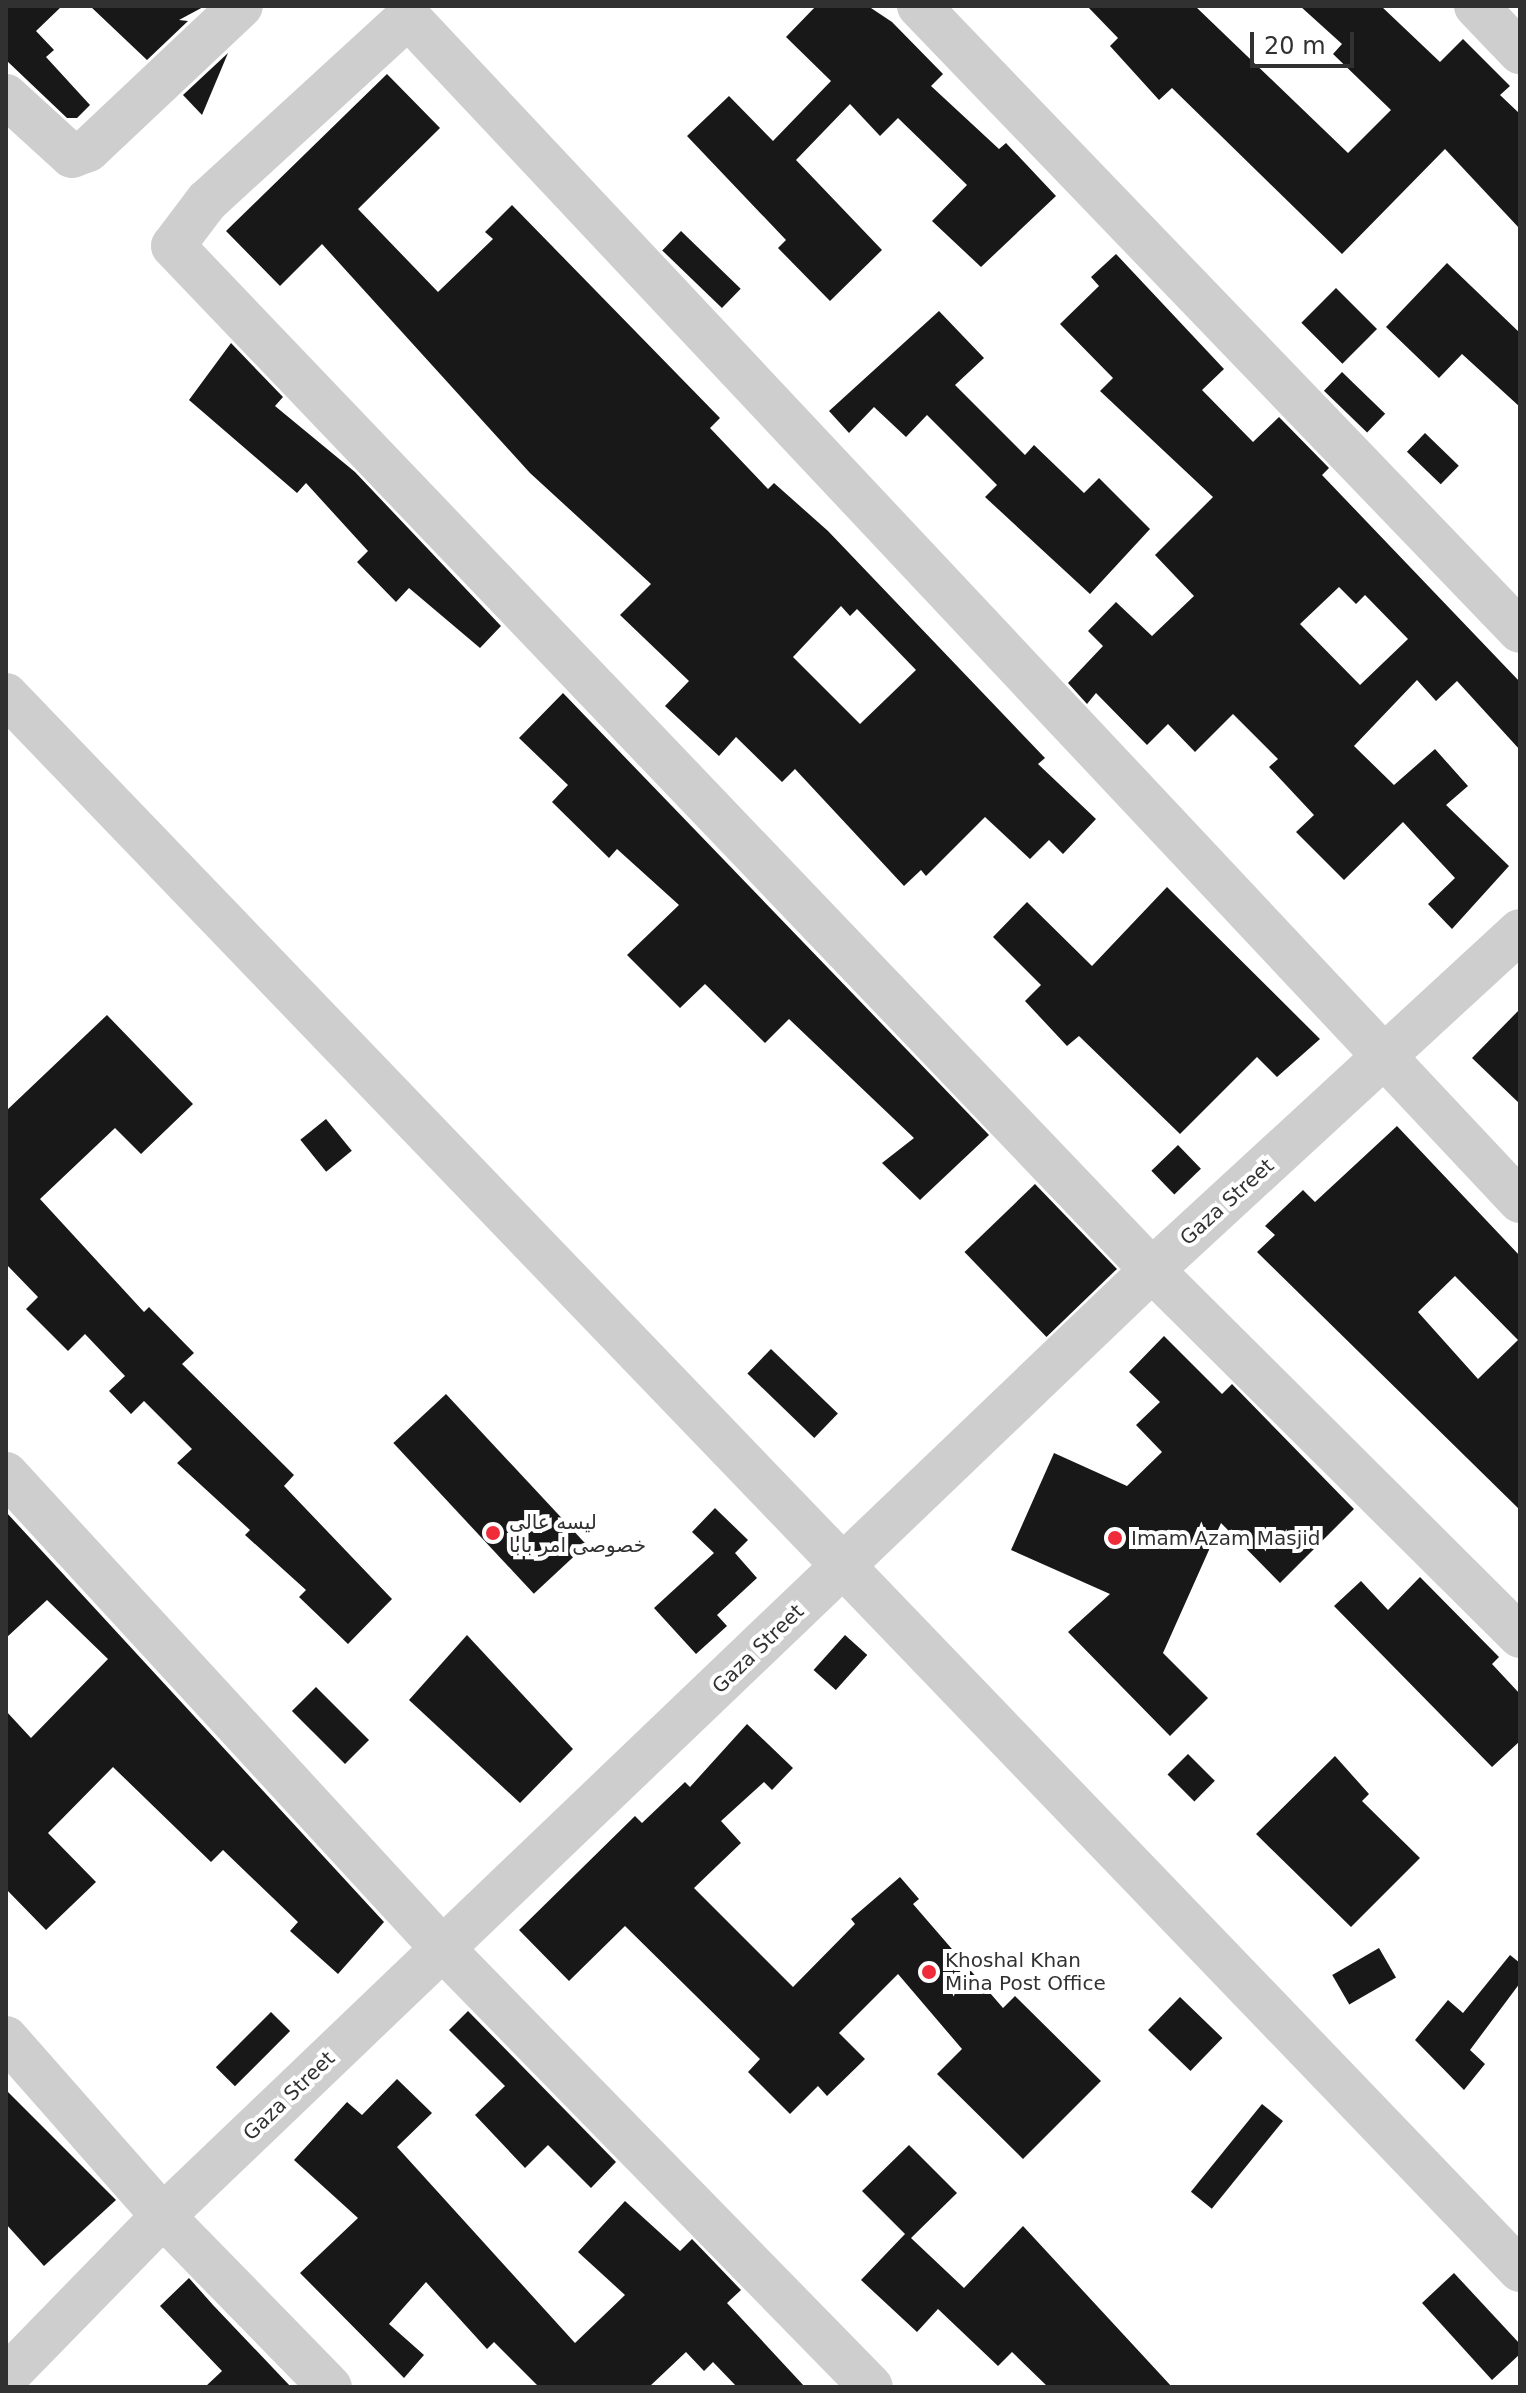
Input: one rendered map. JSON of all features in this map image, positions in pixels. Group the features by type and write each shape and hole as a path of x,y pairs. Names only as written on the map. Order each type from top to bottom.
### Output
{"street":[{"path":"6,96 50,142 72,156 88,150 241,6"},
{"path":"919,6 1520,631"},
{"path":"1476,6 1520,52"},
{"path":"1520,1201 1382,1061 408,17 207,201 173,246 1152,1270 1520,1636"},
{"path":"6,695 1520,2270"},
{"name":"Gaza Street","path":"6,2377 163,2216 1152,1270 1520,931"},
{"path":"6,1474 443,1949 871,2387"},
{"path":"6,2038 163,2216 330,2387"}],"building":[{"path":"6,6 62,6 36,31 54,50 46,57 90,105 77,118 67,118 6,60"},
{"path":"90,6 205,6 179,20 188,21 147,60"},
{"path":"816,6 868,6 892,22 943,74 931,86 999,149 1006,143 1056,196 981,267 932,221 967,185 898,118 880,136 850,104 796,160 882,250 830,301 778,248 786,240 687,136 729,96 773,141 831,81 786,37"},
{"path":"1087,6 1195,6 1348,153 1391,110 1333,54 1342,44 1300,6 1381,6 1440,62 1463,39 1510,86 1500,95 1520,114 1520,229 1445,149 1342,254 1172,88 1159,100 1110,46 1118,38"},
{"path":"228,53 202,115 183,95"},
{"path":"387,74 440,128 358,209 438,292 493,239 485,232 512,205 720,418 710,428 768,489 774,483 828,531 1045,758 1038,764 1096,819 1063,854 1049,840 1030,859 985,817 926,876 921,870 904,886 795,769 782,782 736,737 719,756 665,706 689,681 620,615 651,584 530,473 322,244 280,286 226,231","holes":["841,606 850,616 857,609 916,670 860,724 793,657"]},
{"path":"681,231 741,289 722,308 662,250"},
{"path":"1116,254 1224,369 1202,390 1253,442 1279,417 1329,468 1322,475 1520,682 1520,750 1457,681 1436,701 1417,680 1354,746 1394,785 1435,749 1468,786 1446,805 1509,866 1452,929 1428,904 1455,878 1403,822 1344,880 1296,832 1314,815 1269,767 1278,759 1233,714 1195,752 1168,724 1147,745 1096,693 1087,704 1068,683 1103,646 1088,631 1116,602 1152,636 1194,596 1155,555 1213,497 1100,391 1113,378 1060,324 1099,286 1091,277","holes":["1339,587 1356,604 1365,595 1408,639 1360,685 1300,624"]},
{"path":"1447,263 1520,333 1520,407 1462,354 1439,378 1386,327"},
{"path":"1336,288 1377,329 1342,364 1301,323"},
{"path":"939,311 984,358 955,385 1025,455 1034,445 1084,493 1099,478 1150,529 1090,594 985,497 997,485 927,415 906,437 874,407 849,433 829,411"},
{"path":"231,343 283,397 275,406 355,472 501,626 480,648 409,588 396,602 357,562 368,551 306,483 297,493 189,400"},
{"path":"1342,372 1385,414 1367,432 1324,391"},
{"path":"1425,433 1459,466 1441,484 1407,452"},
{"path":"563,693 989,1135 920,1200 882,1163 914,1138 789,1019 765,1043 705,984 680,1008 627,955 679,905 617,849 609,858 552,802 568,785 519,738"},
{"path":"1167,887 1320,1039 1277,1077 1257,1057 1180,1134 1079,1036 1067,1046 1025,1001 1041,985 993,937 1027,902 1092,966"},
{"path":"1520,1009 1520,1104 1472,1058"},
{"path":"107,1015 193,1104 141,1154 115,1128 40,1199 144,1312 149,1307 194,1353 182,1364 294,1475 284,1486 392,1599 348,1644 299,1597 306,1590 245,1535 250,1530 177,1463 192,1449 144,1401 131,1414 109,1391 125,1376 85,1334 68,1351 26,1309 38,1297 6,1264 6,1111"},
{"path":"326,1119 352,1151 326,1172 300,1140"},
{"path":"1397,1126 1520,1256 1520,1510 1257,1252 1275,1235 1265,1226 1303,1190 1315,1202","holes":["1455,1276 1518,1340 1478,1379 1418,1312"]},
{"path":"1178,1145 1201,1169 1174,1194 1151,1171"},
{"path":"1035,1184 1117,1269 1046,1337 965,1252"},
{"path":"1164,1336 1222,1394 1232,1384 1354,1509 1280,1583 1221,1523 1163,1653 1208,1698 1170,1736 1068,1632 1110,1594 1011,1550 1054,1453 1127,1486 1162,1452 1136,1425 1160,1402 1129,1372"},
{"path":"771,1349 838,1414 814,1438 747,1373"},
{"path":"446,1394 586,1545 534,1594 393,1443"},
{"path":"715,1508 748,1540 735,1553 757,1578 717,1615 727,1626 696,1654 654,1608 714,1553 692,1532"},
{"path":"6,1512 384,1922 338,1974 290,1931 298,1922 223,1850 211,1862 113,1767 48,1833 96,1882 46,1930 6,1889 6,1711 31,1738 108,1659 47,1600 6,1638"},
{"path":"1420,1577 1499,1657 1492,1664 1520,1694 1520,1741 1492,1767 1334,1606 1361,1581 1388,1610"},
{"path":"467,1635 573,1749 520,1803 409,1700"},
{"path":"845,1635 867,1655 836,1690 814,1670"},
{"path":"316,1687 369,1740 345,1764 292,1711"},
{"path":"747,1724 793,1768 772,1790 764,1782 721,1821 741,1843 694,1888 793,1987 855,1924 851,1919 900,1877 919,1899 913,1904 1003,2008 1015,1996 1101,2081 1023,2159 937,2074 962,2049 898,1974 839,2033 865,2059 827,2096 818,2086 790,2114 748,2072 760,2059 625,1926 569,1981 519,1930 635,1816 642,1823 685,1782 690,1787"},
{"path":"1188,1754 1215,1781 1194,1801 1167,1775"},
{"path":"1335,1756 1369,1794 1362,1801 1420,1858 1351,1927 1256,1834"},
{"path":"1379,1948 1396,1977 1349,2004 1332,1975"},
{"path":"1510,1955 1520,1963 1520,1983 1470,2050 1485,2064 1464,2090 1415,2040 1448,2000 1463,2013"},
{"path":"1180,1997 1222,2038 1190,2071 1148,2030"},
{"path":"468,2011 616,2162 591,2188 548,2145 525,2168 475,2115 505,2086 449,2030"},
{"path":"271,2012 290,2031 235,2086 216,2067"},
{"path":"397,2079 432,2113 397,2147 575,2343 625,2295 578,2252 625,2201 680,2251 692,2239 741,2290 727,2303 805,2387 737,2387 713,2362 704,2371 686,2352 649,2387 539,2387 494,2342 487,2349 426,2282 389,2324 424,2355 404,2378 300,2273 358,2218 294,2160 347,2102 362,2115"},
{"path":"6,2090 116,2200 44,2266 6,2224"},
{"path":"1262,2104 1283,2121 1212,2209 1191,2192"},
{"path":"909,2145 957,2193 911,2238 964,2288 1023,2226 1172,2387 1048,2387 1012,2352 998,2366 938,2309 917,2332 861,2280 905,2234 862,2191"},
{"path":"1454,2273 1520,2344 1520,2354 1492,2380 1422,2303"},
{"path":"189,2278 291,2387 205,2387 222,2371 160,2306"}],"place":[{"name":"لیسه عالی خصوصی امر بابا","path":"493,1533"},
{"name":"Imam Azam Masjid","path":"1115,1538"},
{"name":"Khoshal Khan Mina Post Office","path":"929,1972"}]}
